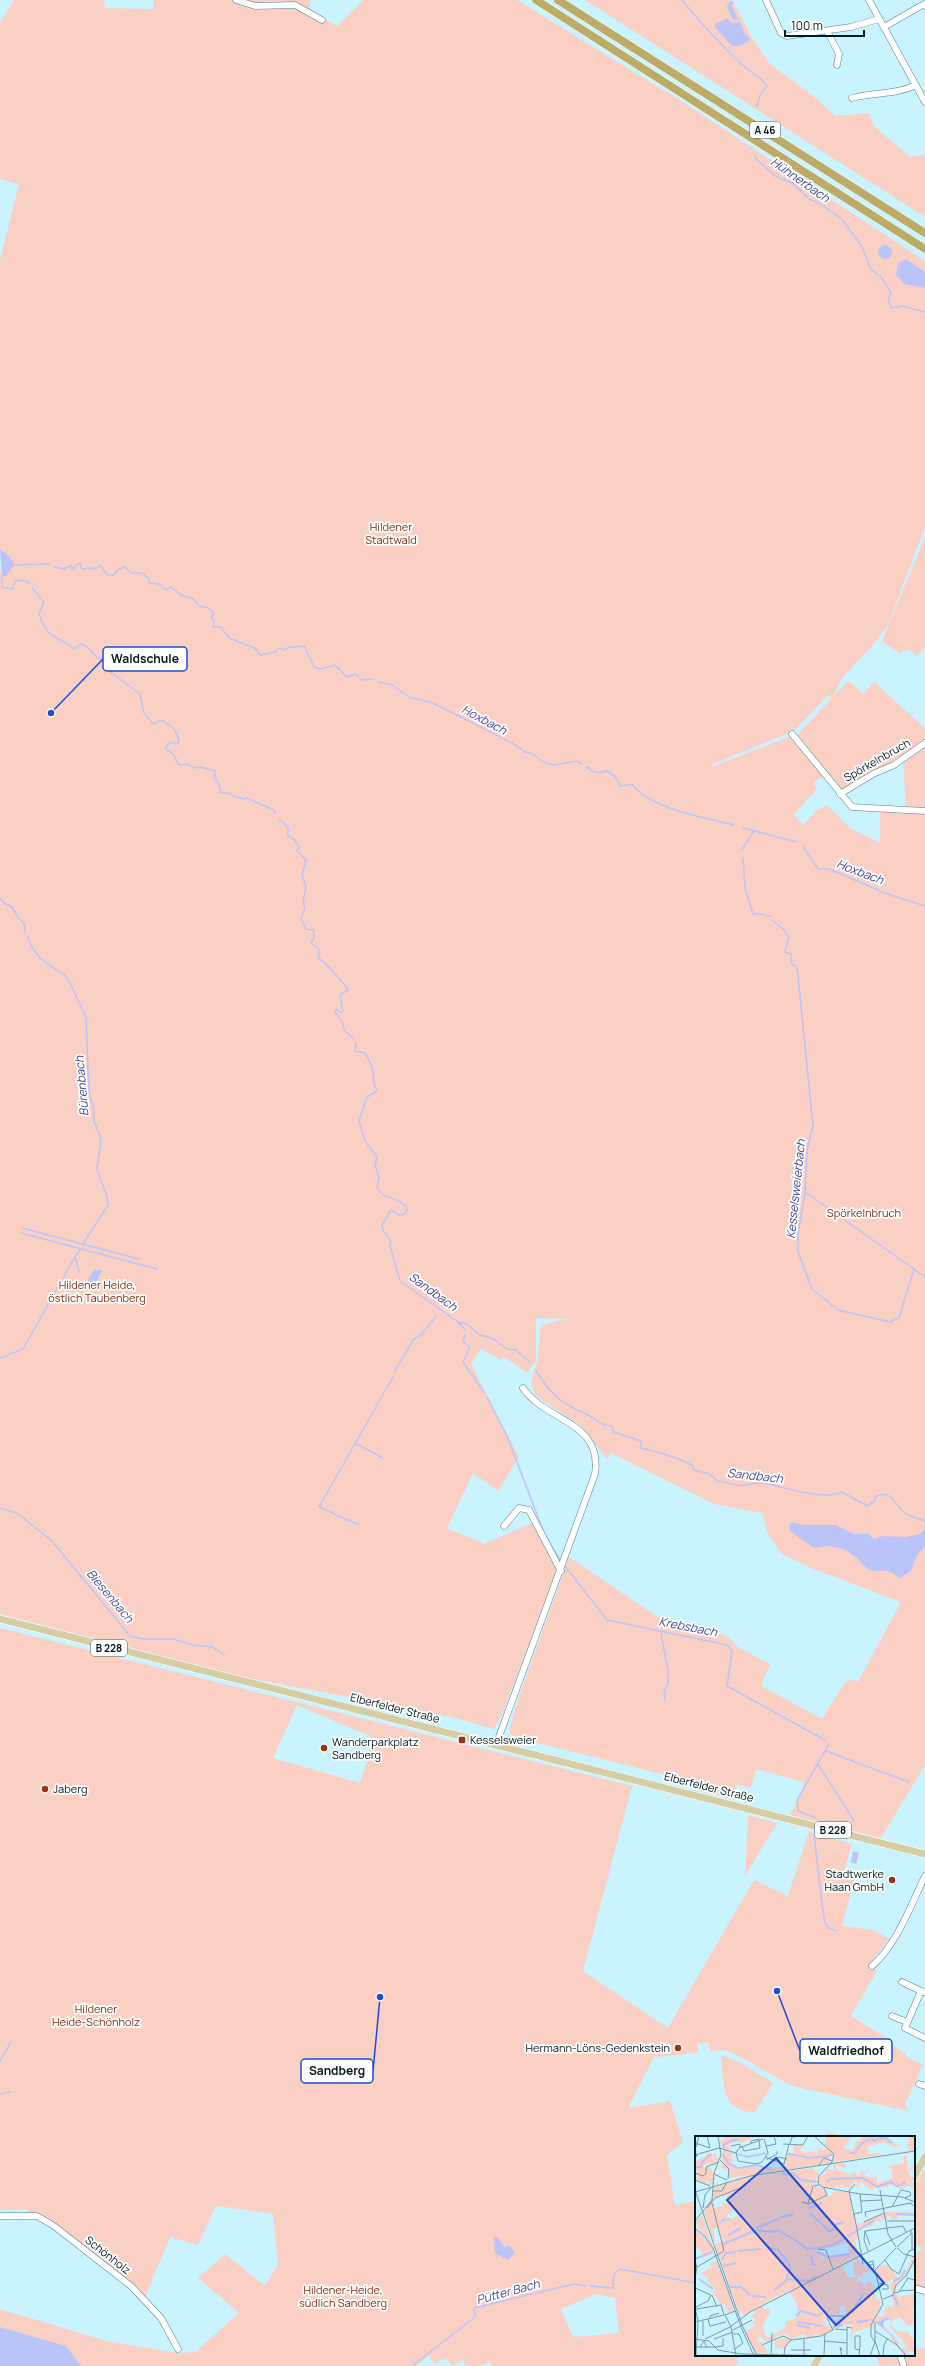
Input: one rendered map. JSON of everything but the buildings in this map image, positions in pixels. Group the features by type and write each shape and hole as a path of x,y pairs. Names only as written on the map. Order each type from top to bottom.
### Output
{"highway":[{"name":"A 46","path":"536,0 925,249"},
{"name":"A 46","path":"558,0 925,233"}],"main road":[{"name":"Elberfelder Straße","path":"0,1619 925,1854"},
{"path":"915,2175 925,2157"},
{"path":"814,2366 819,2356"}],"street":[{"path":"236,0 255,6 295,5 322,20"},
{"path":"766,0 781,33 787,36 827,31 879,19"},
{"path":"868,0 925,102"},
{"path":"884,27 923,3"},
{"path":"827,31 839,54 837,65"},
{"path":"852,98 873,93 881,95 916,85"},
{"name":"Spörkelnbruch","path":"792,734 852,807 925,811"},
{"name":"Spörkelnbruch","path":"840,794 862,780 894,765 925,743"},
{"path":"496,1745 561,1571 595,1474 595,1454 584,1434 536,1402 524,1388"},
{"path":"504,1526 519,1508 529,1510 561,1571"},
{"path":"872,1966 884,1954 925,1876"},
{"path":"902,1982 923,1992 905,2028 908,2031 925,2038"},
{"path":"892,2016 907,2022"},
{"name":"Schönholz","path":"0,2216 37,2216 54,2226 131,2286 161,2318 178,2349"},
{"path":"915,2288 925,2291"},
{"path":"900,2356 904,2366"}],"green space":[{"name":"Hildener Stadtwald","path":"14,0 104,0 105,8 153,9 154,0 310,0 310,11 337,26 363,0 517,0 684,103 925,261 925,527 888,625 872,646 842,678 833,696 849,681 863,694 874,682 925,728 925,739 892,763 839,791 797,735 832,698 828,695 794,731 713,764 711,767 794,735 824,775 813,783 817,789 794,814 802,825 799,829 816,811 827,805 850,828 880,843 880,811 925,813 925,1765 881,1838 790,1815 803,1791 803,1782 756,1769 751,1788 737,1784 733,1799 699,1791 694,1782 513,1737 509,1732 515,1708 569,1557 671,1626 726,1635 739,1648 770,1664 761,1686 822,1719 844,1684 851,1679 858,1682 901,1602 811,1568 782,1554 768,1534 762,1513 714,1504 611,1453 607,1459 580,1425 535,1395 531,1382 537,1361 541,1325 569,1319 536,1318 536,1361 527,1373 504,1357 501,1360 481,1349 471,1364 519,1457 498,1491 473,1473 447,1528 484,1544 532,1523 558,1568 501,1717 494,1729 452,1717 244,1677 0,1614 0,569 2,576 9,556 0,549 0,260 19,184 0,179 0,23"},
{"path":"585,0 732,0 751,36 770,64 812,95 835,116 869,113 874,126 910,157 925,155 925,217"},
{"path":"925,537 925,647 917,656 909,649 899,653 882,641"},
{"path":"925,747 925,810 906,809 903,761"},
{"path":"0,1628 632,1786 583,1971 668,2028 754,1880 788,1896 809,1832 852,1844 844,1871 856,1874 842,1926 872,1930 889,1938 870,1964 877,1971 851,2016 885,2037 884,2040 906,2054 905,2056 923,2065 905,2104 908,2111 792,2086 739,2056 724,2050 710,2051 708,2042 697,2043 698,2053 654,2057 628,2108 670,2101 683,2142 667,2155 675,2205 695,2201 695,2356 739,2356 736,2366 492,2366 490,2362 481,2366 466,2366 463,2360 452,2366 446,2358 434,2364 429,2356 416,2366 0,2366 0,2309 107,2341 177,2353 195,2352 239,2313 198,2278 225,2254 265,2286 278,2264 273,2214 216,2206 198,2245 170,2237 145,2297 91,2250 61,2230 29,2214 28,2209 0,2210","holes":["297,1705 374,1738 360,1783 273,1758","596,2294 615,2298 619,2333 573,2337 561,2309"]},
{"path":"748,1815 777,1823 745,1876"},
{"path":"721,2055 741,2063 773,2083 755,2112 744,2111 735,2107 730,2102 724,2085"},
{"path":"826,2132 845,2136 827,2136"},
{"path":"923,2169 925,2170 925,2289 915,2284 915,2257 922,2248 915,2244 915,2187"},
{"path":"925,2348 925,2366 908,2366 903,2356 915,2356 915,2350"},
{"path":"896,2356 900,2365 880,2366 877,2357"}],"water":[{"path":"730,1 733,2 732,7 738,19 733,20 727,6"},
{"path":"727,18 732,23 740,22 744,32 750,39 749,41 742,45 732,46 715,27 715,24"},
{"path":"885,245 890,247 892,252 890,257 885,259 880,257 878,252 880,247"},
{"path":"906,259 925,272 925,288 904,284 896,275 898,263"},
{"path":"0,549 9,556 14,563 6,576 2,576"},
{"path":"94,1270 102,1270 95,1285 88,1286 83,1283 87,1281"},
{"path":"791,1522 804,1525 836,1525 854,1534 868,1534 874,1539 883,1536 906,1537 920,1534 925,1528 925,1546 917,1555 911,1571 899,1578 890,1572 872,1571 868,1569 852,1554 837,1547 826,1546 814,1548 790,1531 789,1526"},
{"path":"853,1851 859,1853 856,1864 851,1862"},
{"path":"494,2237 497,2237 505,2247 510,2246 515,2253 508,2260 495,2253"},
{"path":"0,2327 66,2346 81,2366 0,2366"}],"waterway":[{"name":"Hühnerbach","path":"682,0 732,55 743,66 765,83 767,86 760,95 757,106"},
{"name":"Hühnerbach","path":"755,155 756,159 775,176 794,184 809,199 821,204 842,219 862,247 871,269 881,277 891,292 888,301 892,308 902,306 925,312"},
{"name":"Hoxbach","path":"54,567 64,569 71,565 74,570 76,565 80,563 82,569 95,569 100,565 107,575 114,575 118,570 124,567 132,573 142,573 149,579 149,583 159,584 166,590 171,587 181,595 193,599 199,606 209,608 214,614 211,618 214,619 213,627 221,627 229,638 255,648 260,655 275,652 279,648 285,650 290,647 304,646 314,667 321,669 335,665 347,677 355,674 362,680 372,679"},
{"name":"Hoxbach","path":"13,565 49,564"},
{"name":"Sandbach","path":"2,576 2,587 12,589 16,580 27,581 30,584"},
{"name":"Sandbach","path":"32,588 44,602 39,614 46,629 50,633 74,649 81,644 86,646 98,658 109,665 109,671 140,694 144,713 152,723 155,724 160,720 167,723 174,729 178,736 178,744 170,742 165,748 174,755 179,765 187,764 194,768 200,767 216,771 214,778 218,782 221,793 227,793 243,799 247,798 274,810 275,813"},
{"name":"Hoxbach","path":"378,682 392,685 409,697 433,703 512,743 525,752 533,754 543,762 554,765 577,761 582,764"},
{"name":"Hoxbach","path":"586,767 597,773 607,771 615,776 621,786 632,784 651,800 664,806 734,825"},
{"name":"Sandbach","path":"279,819 288,827 288,836 295,840 299,847 297,851 306,860 302,875 306,887 303,901 305,908 301,918 306,929 314,930 314,938 311,943 320,950 318,958 334,973 348,990 340,995 343,1011 341,1013 336,1009 335,1012 343,1023 344,1030 354,1039"},
{"name":"Hoxbach","path":"743,828 796,842"},
{"name":"Kesselsweierbach","path":"742,850 754,831"},
{"name":"Hoxbach","path":"803,847 818,869 829,869 885,893 925,906"},
{"name":"Kesselsweierbach","path":"743,858 745,888 753,914 764,914"},
{"name":"Bürenbach","path":"0,898 4,903 12,907 19,919 24,923 25,932"},
{"name":"Kesselsweierbach","path":"772,920 783,929 789,937 785,952 791,954 792,964 797,967 813,1125 807,1150 805,1192 798,1235 798,1252 812,1289 838,1310 890,1322 899,1318 914,1269 925,1277"},
{"name":"Bürenbach","path":"28,937 31,946 40,958 67,977 86,1017 89,1092 94,1110 94,1121 101,1139 97,1169 107,1197 108,1205 83,1244"},
{"name":"Sandbach","path":"356,1042 355,1051 365,1053 370,1062 373,1072 374,1085 377,1091 367,1097 359,1121 365,1141 377,1157 375,1166 379,1176 377,1188 380,1192 404,1204 407,1208 406,1213 401,1215 391,1210 382,1225 383,1230 391,1241 390,1246 400,1281 458,1322 467,1324 480,1335 492,1338 507,1349 516,1350 531,1363"},
{"path":"805,1192 914,1269"},
{"name":"Bürenbach","path":"22,1228 139,1259"},
{"path":"21,1233 157,1269"},
{"name":"Bürenbach","path":"79,1272 75,1257 80,1250"},
{"path":"0,1358 23,1349 75,1257"},
{"path":"394,1372 414,1339 421,1335 436,1316"},
{"name":"Sandbach","path":"458,1322 465,1330"},
{"name":"Krebsbach","path":"465,1335 463,1342 470,1347 463,1362 484,1392"},
{"name":"Sandbach","path":"536,1371 548,1388 565,1403 600,1423 612,1426 614,1432 641,1441 641,1448 681,1460 693,1466 694,1470 710,1474 717,1481 735,1485 763,1483 824,1495 842,1492 867,1506 874,1502 875,1497 885,1494 892,1498 905,1513 925,1521"},
{"path":"359,1525 319,1507 393,1377"},
{"name":"Krebsbach","path":"487,1397 507,1436 543,1530"},
{"path":"355,1443 383,1458"},
{"name":"Biesenbach","path":"0,1508 17,1513 52,1541 130,1636 143,1639 173,1639 193,1645 213,1647 225,1656"},
{"name":"Krebsbach","path":"547,1539 561,1561"},
{"name":"Krebsbach","path":"565,1566 607,1620 727,1645 732,1651 727,1686 825,1740"},
{"path":"661,1633 668,1671 668,1684 664,1692 665,1700"},
{"name":"Krebsbach","path":"816,1818 798,1811 797,1800 829,1744"},
{"path":"826,1751 909,1782"},
{"path":"818,1764 854,1821"},
{"name":"Krebsbach","path":"814,1836 824,1919 827,1927 836,1931"},
{"path":"0,2061 11,2042"},
{"path":"0,2094 10,2092"},
{"name":"Pütter Bach","path":"590,2286 613,2288 614,2274 620,2269 695,2283"},
{"name":"Pütter Bach","path":"412,2366 475,2317 474,2308 574,2284 585,2286"}],"place":[{"name":"Waldschule","path":"51,713"},
{"name":"Kesselsweier","path":"462,1740"},
{"name":"Wanderparkplatz Sandberg","path":"324,1748"},
{"name":"Jaberg","path":"45,1789"},
{"name":"Stadtwerke Haan GmbH","path":"892,1880"},
{"name":"Waldfriedhof","path":"777,1991"},
{"name":"Sandberg","path":"380,1997"},
{"name":"Hermann-Löns-Gedenkstein","path":"678,2048"}],"park label":[{"name":"Hildener Heide, östlich Taubenberg","path":"97,1291"},
{"name":"Hildener Heide-Schönholz","path":"96,2015"},
{"name":"Hildener-Heide, südlich Sandberg","path":"343,2296"}]}
